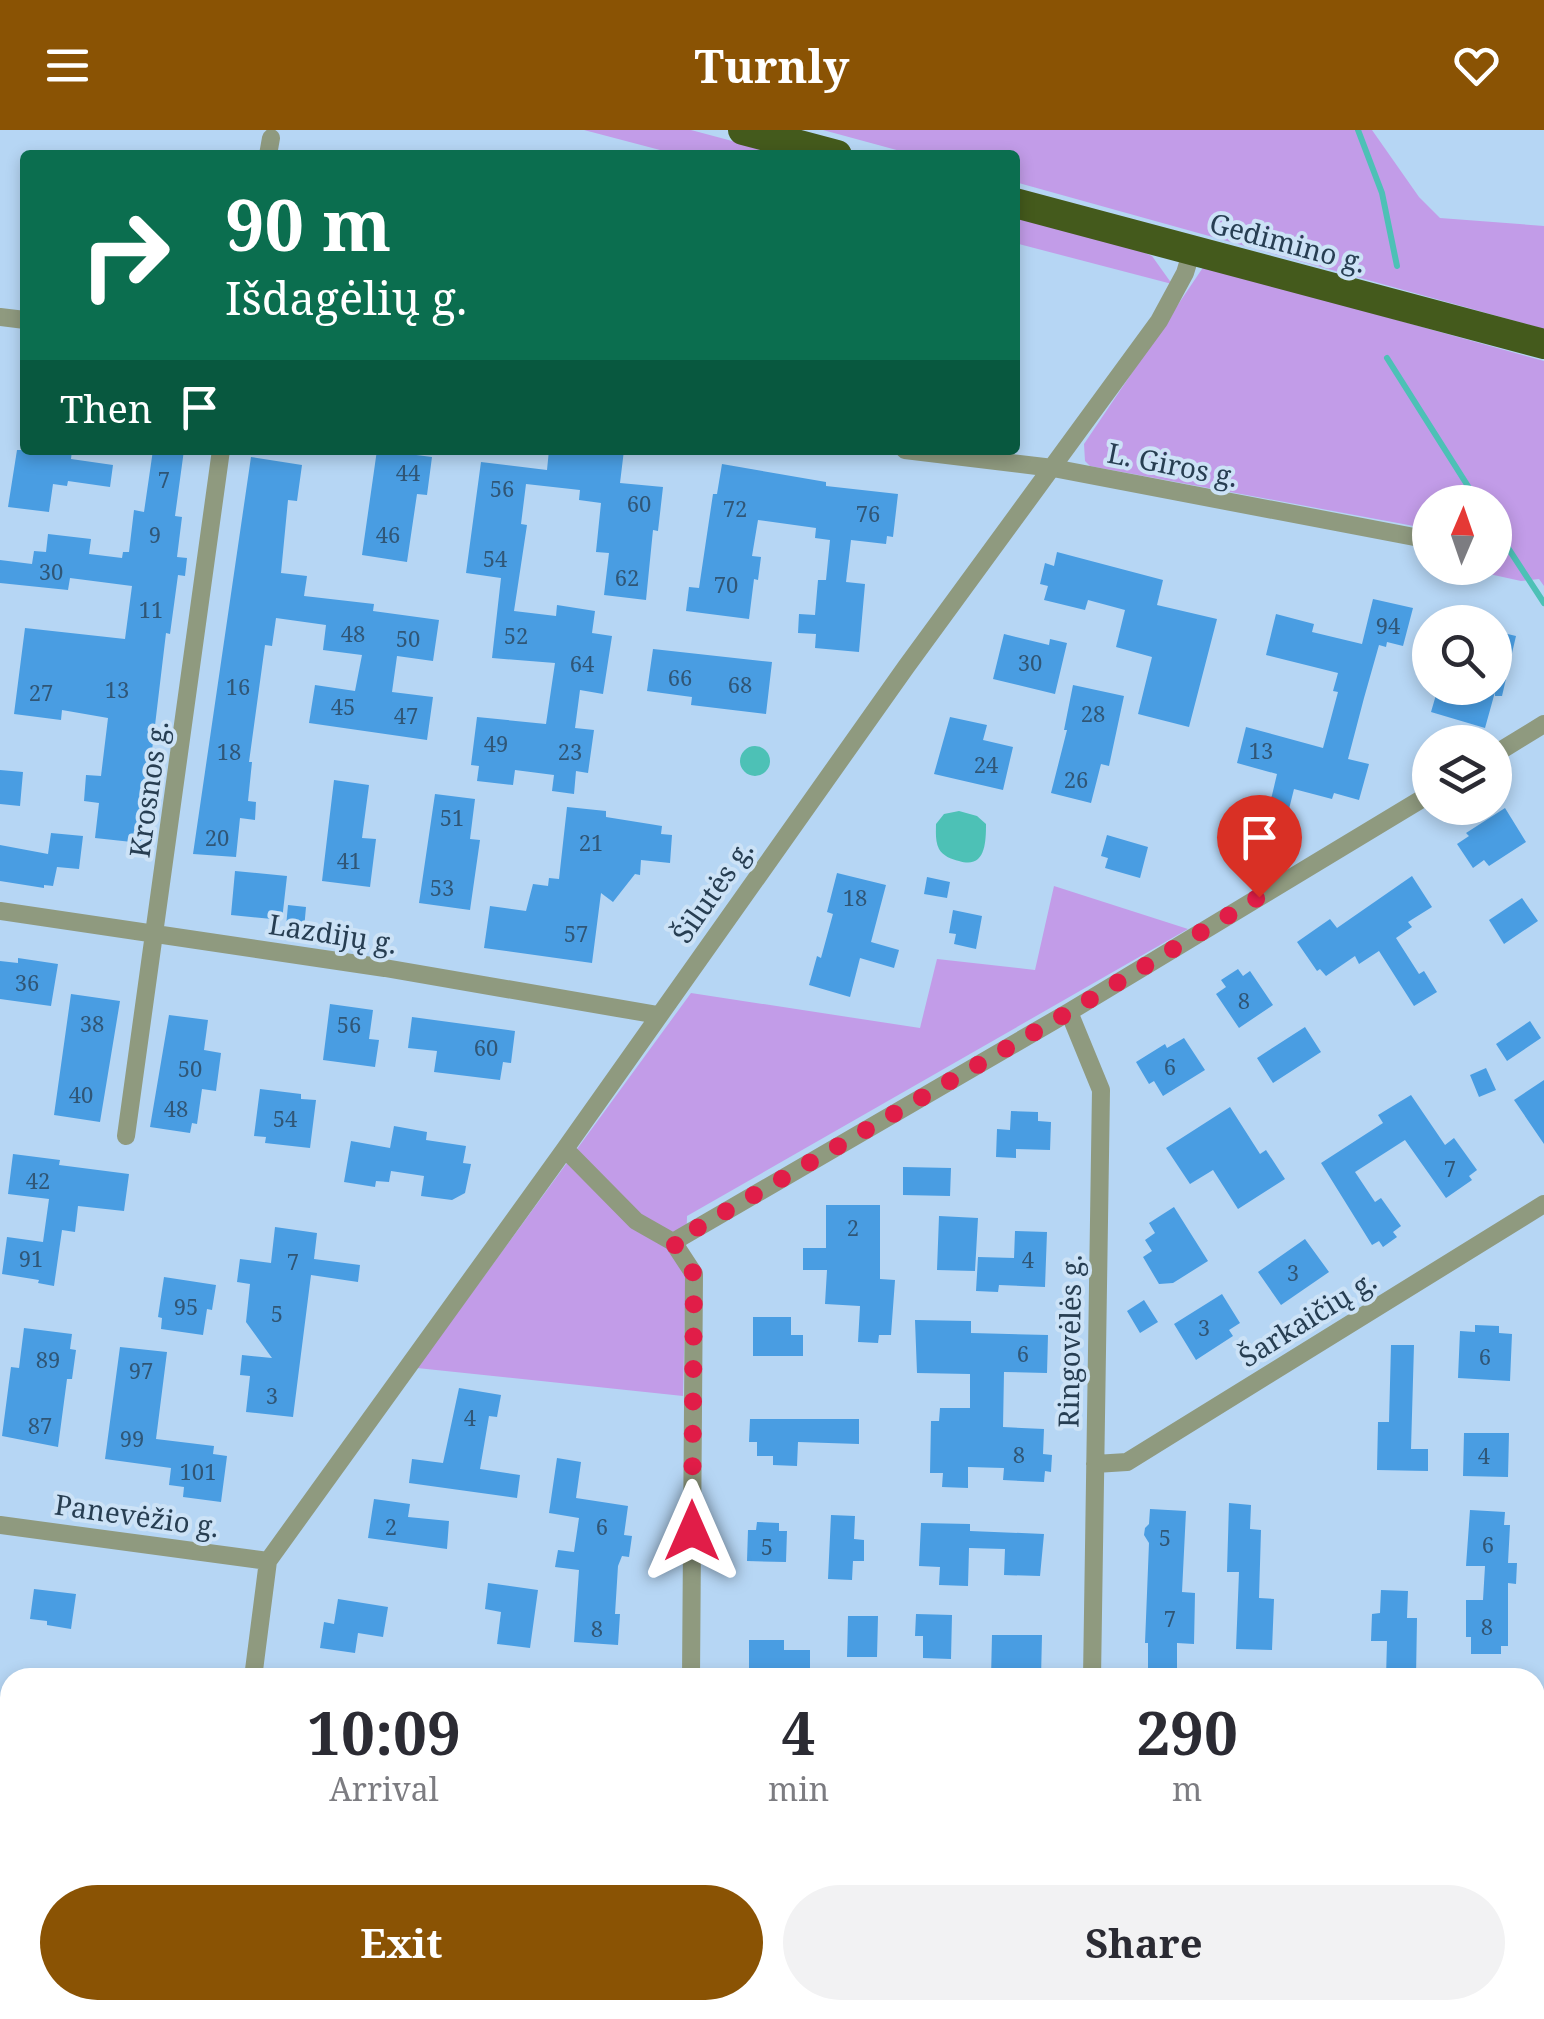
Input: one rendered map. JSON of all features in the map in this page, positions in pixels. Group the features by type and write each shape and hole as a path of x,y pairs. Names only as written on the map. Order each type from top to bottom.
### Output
{"highway":[{"path":"743,130 818,150"},
{"name":"Gedimino g.","path":"1020,204 1544,344"}],"street":[{"name":"Šilutės g.","path":"268,1560 1158,321 1185,273 1192,250"},
{"name":"Krosnos g.","path":"126,1136 220,455"},
{"name":"L. Giros g.","path":"946,455 1054,468 1412,537"},
{"path":"1512,744 1544,724"},
{"path":"673,1242 1069,1012 1412,805"},
{"name":"Lazdijų g.","path":"0,911 386,968 658,1015"},
{"name":"Ringovėlės g.","path":"1069,1012 1101,1090 1092,1668"},
{"path":"565,1148 636,1221 673,1242 694,1274 691,1668"},
{"name":"Šarkaičių g.","path":"1095,1464 1127,1462 1544,1204"},
{"name":"Panevėžio g.","path":"0,1525 268,1560"},
{"path":"254,1668 268,1560"}],"shaded area":[{"path":"584,130 691,130 766,150 660,150"},
{"path":"823,130 1372,130 1419,197 1440,218 1544,226 1544,329 1020,183 1020,150 897,150"},
{"path":"1020,217 1129,246 1152,256 1172,284 1020,244"},
{"path":"1204,266 1544,361 1544,586 1539,579 1512,579 1512,485 1412,485 1412,526 1090,466 1085,461 1084,444"},
{"path":"755,746 769,755 770,761 761,775 755,776 741,767 740,761 749,747"},
{"path":"959,811 977,816 986,824 982,853 968,863 943,854 936,836 936,824 944,814"},
{"path":"1054,886 1188,929 687,1216 683,1396 417,1368 691,993 920,1028 937,959 1035,970"}],"building":[{"path":"17,450 20,455 71,455 71,459 113,465 110,487 68,481 67,486 53,484 49,512 8,507"},
{"path":"152,455 183,455 175,516 182,517 177,557 187,558 185,576 178,575 170,634 166,633 141,843 95,838 99,803 84,801 86,775 101,776 108,718 62,710 61,720 14,714 25,628 125,639 132,586 70,578 68,590 0,583 0,560 32,564 34,551 46,552 48,534 91,539 89,554 122,558 123,552 129,552 134,510 144,512"},
{"path":"376,455 432,457 427,495 417,494 407,562 362,555"},
{"path":"548,455 623,455 620,483 663,487 658,531 653,530 646,600 604,595 609,553 596,552 601,503 579,500 580,490 526,484 521,524 527,525 514,611 556,616 557,605 595,611 592,633 612,636 603,694 580,690 575,728 594,730 588,773 576,771 574,794 552,791 554,775 515,770 513,785 477,781 479,766 471,765 477,717 546,724 555,663 492,658 501,578 466,573 481,462 547,470"},
{"path":"251,457 302,465 297,501 288,500 281,573 307,576 304,596 374,604 373,611 439,620 433,661 397,656 392,692 433,697 427,740 309,723 315,685 355,691 362,655 323,650 326,625 276,618 272,646 265,645 249,762 248,801 256,802 255,820 240,818 236,857 193,854"},
{"path":"722,464 826,482 826,486 898,494 893,537 887,536 886,544 851,540 846,582 865,584 859,652 815,648 816,634 798,633 799,614 815,615 818,580 826,580 830,540 815,538 816,528 758,520 752,556 761,557 749,619 686,611 689,587 699,588 713,494 717,494"},
{"path":"1057,552 1163,580 1157,605 1217,619 1189,727 1138,714 1152,657 1116,647 1125,610 1088,600 1085,610 1044,600 1048,586 1040,584 1045,563 1054,566"},
{"path":"1373,599 1412,608 1403,646 1387,642 1386,647 1379,645 1364,698 1348,759 1369,764 1359,800 1334,793 1332,799 1294,789 1288,813 1269,808 1277,774 1237,763 1246,727 1323,748 1338,692 1333,691 1338,673 1266,655 1276,614 1314,624 1312,632 1362,644"},
{"path":"1004,634 1049,645 1050,639 1067,643 1055,694 993,679"},
{"path":"653,649 772,662 766,714 691,705 692,697 647,691"},
{"path":"1073,685 1124,696 1109,766 1101,764 1091,803 1051,793 1067,730"},
{"path":"1433,705 1491,705 1486,725 1431,712"},
{"path":"950,717 987,725 983,740 1013,747 1003,790 934,774"},
{"path":"0,770 23,772 20,806 0,804"},
{"path":"334,780 369,785 362,838 376,839 370,887 322,881"},
{"path":"435,794 475,799 470,839 480,840 470,910 419,903"},
{"path":"567,807 606,811 606,817 662,826 661,834 672,835 670,863 641,860 640,875 635,874 613,902 601,893 592,963 484,948 490,906 526,911 533,884 548,886 549,878 559,879"},
{"path":"1512,819 1526,842 1489,866 1484,860 1473,868 1457,844 1469,836 1466,833 1478,825 1512,825"},
{"path":"51,833 83,836 79,869 57,867 53,886 44,888 0,881 0,845 48,854"},
{"path":"1107,835 1148,847 1140,878 1105,868 1108,858 1101,856"},
{"path":"235,871 287,876 282,920 231,915"},
{"path":"837,873 886,885 871,942 899,950 894,968 860,958 850,997 809,985 833,914 827,912"},
{"path":"1412,876 1432,907 1408,922 1412,927 1396,938 1419,974 1424,971 1437,992 1414,1006 1379,951 1359,964 1355,956 1326,976 1320,969 1317,971 1297,942 1330,919 1337,928"},
{"path":"927,877 950,882 947,898 924,894"},
{"path":"1522,898 1538,921 1504,944 1489,920"},
{"path":"288,905 306,907 304,929 286,927"},
{"path":"953,910 982,916 976,949 954,944 956,934 949,933"},
{"path":"18,958 58,964 51,1006 0,999 0,961 18,963"},
{"path":"1238,969 1243,976 1250,971 1273,1005 1239,1028 1216,994 1226,987 1221,980"},
{"path":"71,994 120,1001 100,1122 54,1115"},
{"path":"330,1004 373,1010 369,1039 379,1040 375,1067 323,1060"},
{"path":"169,1015 208,1020 204,1050 221,1053 216,1091 202,1089 197,1124 192,1123 190,1133 150,1127"},
{"path":"412,1017 515,1031 511,1063 503,1062 500,1080 434,1072 437,1051 408,1048"},
{"path":"1530,1021 1541,1038 1507,1061 1496,1044"},
{"path":"1305,1027 1321,1052 1273,1083 1257,1058"},
{"path":"1184,1038 1205,1070 1163,1096 1154,1081 1149,1084 1136,1062 1165,1044 1167,1048"},
{"path":"1486,1068 1496,1090 1479,1097 1470,1075"},
{"path":"1544,1080 1544,1144 1514,1100"},
{"path":"260,1089 316,1100 310,1148 265,1143 266,1137 254,1136"},
{"path":"1411,1095 1445,1145 1454,1138 1477,1170 1469,1176 1472,1180 1446,1198 1405,1140 1355,1172 1375,1202 1381,1198 1401,1226 1393,1232 1397,1237 1383,1247 1379,1241 1372,1245 1321,1163 1383,1123 1378,1115"},
{"path":"1230,1107 1260,1154 1266,1150 1285,1179 1238,1209 1213,1170 1190,1184 1166,1148"},
{"path":"1011,1111 1038,1112 1038,1121 1051,1122 1050,1150 1016,1149 1016,1158 996,1157 997,1129 1010,1130"},
{"path":"394,1126 427,1132 426,1140 466,1146 463,1163 471,1164 465,1193 452,1200 421,1196 424,1176 391,1171 389,1182 376,1181 375,1187 344,1182 351,1141 390,1148"},
{"path":"13,1154 60,1160 59,1165 129,1174 124,1211 78,1206 75,1232 62,1230 54,1286 2,1274 7,1237 43,1242 49,1199 8,1194"},
{"path":"903,1167 951,1168 950,1196 903,1195"},
{"path":"826,1205 880,1205 880,1279 895,1280 891,1335 879,1335 878,1343 858,1342 860,1306 825,1304 827,1270 803,1270 803,1248 826,1248"},
{"path":"1174,1207 1208,1261 1173,1283 1159,1284 1143,1257 1152,1251 1145,1240 1155,1233 1149,1223"},
{"path":"939,1216 978,1218 975,1271 937,1270"},
{"path":"275,1227 317,1233 314,1259 360,1265 358,1282 311,1275 293,1417 246,1412 250,1376 240,1375 242,1355 272,1358 246,1322 250,1284 237,1282 240,1259 271,1263"},
{"path":"1015,1231 1047,1232 1045,1287 999,1285 998,1292 976,1291 978,1257 1014,1258"},
{"path":"1305,1239 1329,1272 1281,1305 1258,1272"},
{"path":"164,1277 216,1285 203,1335 161,1329 162,1318 158,1317"},
{"path":"1222,1294 1240,1323 1229,1330 1233,1336 1196,1360 1174,1324"},
{"path":"1144,1300 1158,1322 1140,1333 1127,1311"},
{"path":"753,1317 791,1317 791,1335 803,1335 803,1356 753,1356"},
{"path":"915,1320 971,1321 971,1333 1048,1335 1047,1373 1004,1372 1003,1427 1044,1429 1043,1454 1052,1455 1051,1472 1045,1471 1044,1482 1003,1480 1004,1468 968,1467 968,1488 942,1487 943,1473 930,1473 931,1421 939,1421 940,1408 970,1408 970,1374 917,1373"},
{"path":"1475,1325 1499,1326 1499,1333 1512,1334 1510,1381 1458,1378 1460,1331 1475,1332"},
{"path":"24,1328 72,1334 70,1349 76,1350 72,1379 67,1379 58,1447 2,1436 11,1367 19,1368"},
{"path":"1391,1345 1414,1345 1411,1449 1428,1449 1428,1471 1377,1470 1378,1422 1389,1422"},
{"path":"120,1347 167,1352 156,1439 214,1446 213,1454 227,1456 221,1502 183,1497 184,1487 169,1485 171,1468 105,1459"},
{"path":"459,1388 501,1395 497,1417 489,1416 480,1469 520,1475 517,1498 409,1483 412,1459 443,1463"},
{"path":"750,1419 859,1419 859,1444 798,1442 797,1466 773,1465 773,1456 757,1456 757,1442 749,1442"},
{"path":"1464,1433 1509,1433 1508,1477 1463,1476"},
{"path":"557,1458 581,1462 576,1498 628,1506 624,1535 632,1536 629,1557 622,1556 618,1566 618,1645 574,1642 579,1570 555,1567 558,1550 574,1552 579,1518 549,1513"},
{"path":"374,1499 410,1504 408,1517 449,1521 447,1549 368,1538"},
{"path":"1229,1503 1251,1505 1250,1529 1261,1530 1259,1598 1274,1599 1272,1650 1236,1649 1239,1572 1227,1572"},
{"path":"1150,1509 1186,1511 1182,1592 1195,1593 1194,1644 1177,1643 1177,1668 1148,1668 1145,1643 1149,1543 1144,1535"},
{"path":"1470,1510 1505,1512 1504,1525 1510,1525 1508,1563 1517,1563 1516,1584 1508,1583 1508,1646 1501,1646 1501,1654 1471,1654 1471,1637 1466,1637 1466,1600 1483,1600 1485,1566 1466,1566"},
{"path":"831,1515 855,1516 854,1539 864,1540 864,1561 853,1561 852,1580 828,1579"},
{"path":"757,1522 779,1523 779,1531 787,1531 786,1562 747,1561 748,1530 756,1530"},
{"path":"921,1523 970,1524 970,1531 1044,1534 1040,1576 1004,1575 1005,1549 969,1548 968,1586 939,1585 940,1567 919,1566"},
{"path":"488,1583 538,1590 530,1648 497,1644 501,1612 485,1609"},
{"path":"34,1589 76,1594 71,1629 30,1619"},
{"path":"1381,1590 1408,1591 1407,1618 1417,1618 1416,1668 1386,1668 1387,1641 1371,1641 1372,1614 1380,1613"},
{"path":"338,1599 388,1607 383,1637 358,1633 355,1653 320,1648 324,1622 334,1624"},
{"path":"916,1614 952,1615 951,1659 923,1658 923,1636 915,1636"},
{"path":"848,1616 878,1616 877,1657 847,1657"},
{"path":"992,1635 1042,1635 1041,1668 991,1668"},
{"path":"749,1640 784,1640 784,1650 810,1650 810,1668 749,1668"}],"waterway":[{"path":"1358,130 1382,193 1397,266"},
{"path":"1387,358 1467,485"},
{"path":"1512,554 1544,603"}],"route":[{"path":"692,1531 694,1274 673,1242 1259,897"}]}
